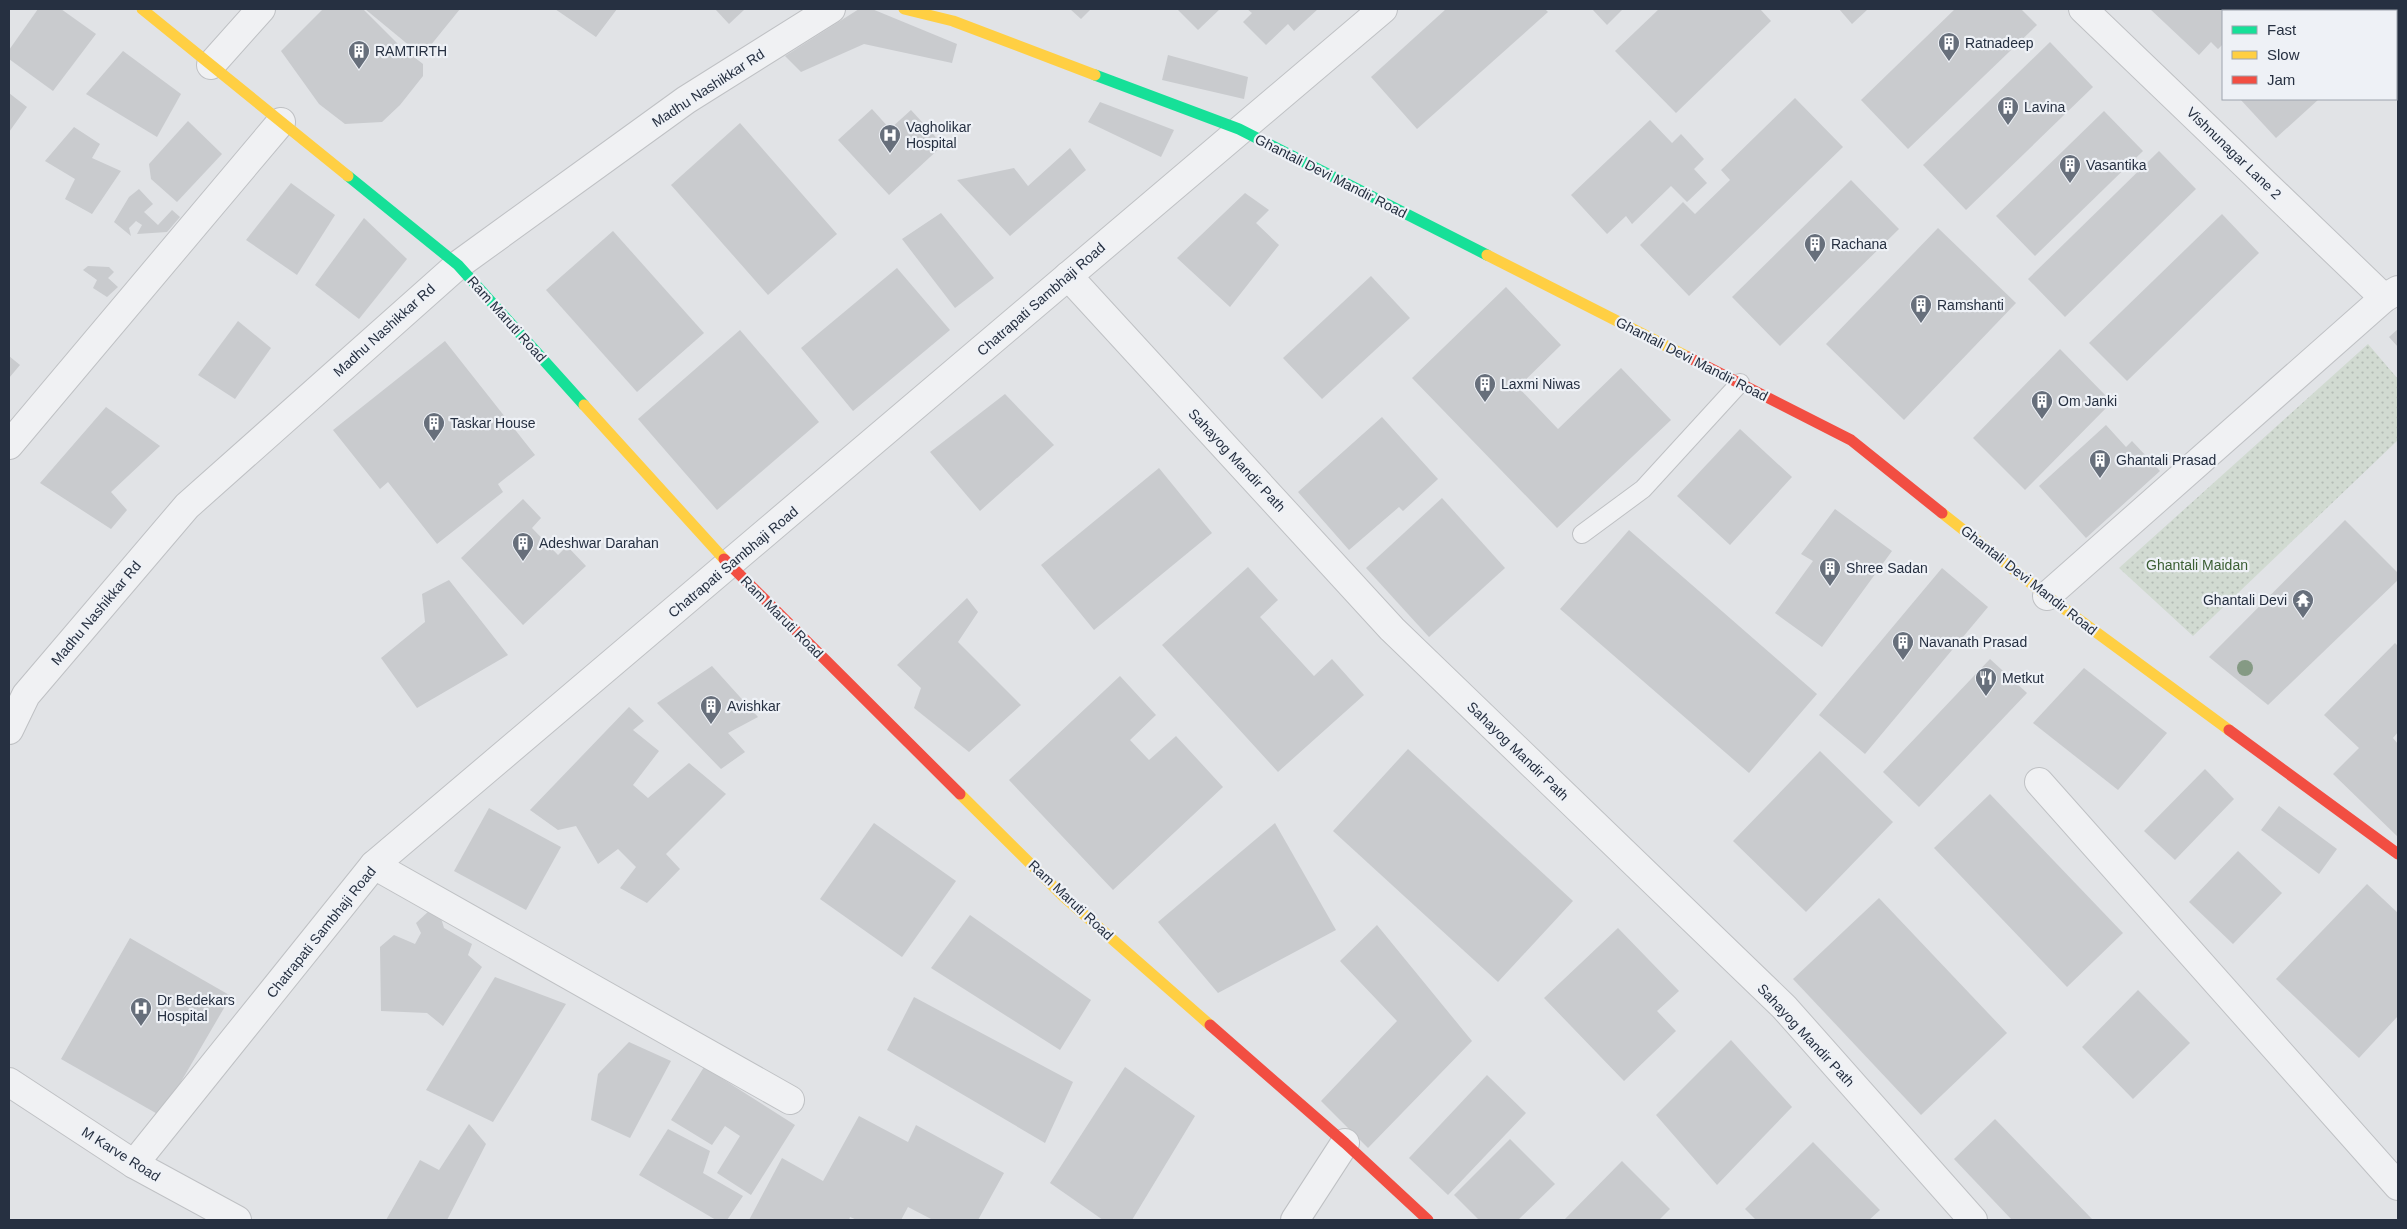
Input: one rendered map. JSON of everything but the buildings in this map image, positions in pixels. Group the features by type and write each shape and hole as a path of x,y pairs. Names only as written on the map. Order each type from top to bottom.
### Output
{"street":[{"name":"Ram Maruti Road","path":"142,9 458,265 729,565 1063,896 1345,1143 1428,1220"},
{"path":"211,65 260,9"},
{"name":"Madhu Nashikkar Rd","path":"9,730 26,695 187,506 458,265 686,100 831,9"},
{"name":"Ghantali Devi Mandir Road","path":"904,9 960,15 1239,129 1851,440 2046,596 2398,854"},
{"name":"Chatrapati Sambhaji Road","path":"134,1164 374,865 729,565 1239,129 1383,9"},
{"name":"Vishnunagar Lane 2","path":"2083,9 2391,294"},
{"path":"9,445 281,122"},
{"name":"Sahayog Mandir Path","path":"1068,276 1392,629 1784,1007 1973,1220"},
{"path":"2046,596 2391,294"},
{"path":"2039,782 2398,1186"},
{"path":"374,865 790,1100"},
{"name":"M Karve Road","path":"9,1082 134,1164 237,1220"},
{"path":"1295,1220 1345,1143"}],"lane":[{"path":"1582,534 1643,489 1740,384"}],"green space":[{"name":"Ghantali Maidan","path":"2368,344 2398,379 2398,440 2193,636 2119,568"}],"traffic: fast":[{"path":"1095,75 1239,129 1487,255"},
{"path":"348,176 458,265 584,405"}],"traffic: slow":[{"path":"142,9 348,176"},
{"path":"904,9 953,21 1095,75"},
{"path":"1487,255 1688,357"},
{"path":"584,405 724,559"},
{"path":"1942,513 2047,596 2229,730"},
{"path":"960,794 1063,896 1210,1025"}],"traffic: jam":[{"path":"1688,357 1851,440 1942,513"},
{"path":"724,559 960,794"},
{"path":"2229,730 2398,854"},
{"path":"1210,1025 1345,1143 1428,1220"}],"place":[{"name":"Ratnadeep","path":"1949,62"},
{"name":"RAMTIRTH","path":"359,70"},
{"name":"Lavina","path":"2008,126"},
{"name":"Vagholikar Hospital","path":"890,154"},
{"name":"Vasantika","path":"2070,184"},
{"name":"Rachana","path":"1815,263"},
{"name":"Ramshanti","path":"1921,324"},
{"name":"Laxmi Niwas","path":"1485,403"},
{"name":"Om Janki","path":"2042,420"},
{"name":"Taskar House","path":"434,442"},
{"name":"Ghantali Prasad","path":"2100,479"},
{"name":"Adeshwar Darahan","path":"523,562"},
{"name":"Shree Sadan","path":"1830,587"},
{"name":"Ghantali Devi","path":"2303,619"},
{"name":"Navanath Prasad","path":"1903,661"},
{"name":"Metkut","path":"1986,697"},
{"name":"Avishkar","path":"711,725"},
{"name":"Dr Bedekars Hospital","path":"141,1027"}]}
